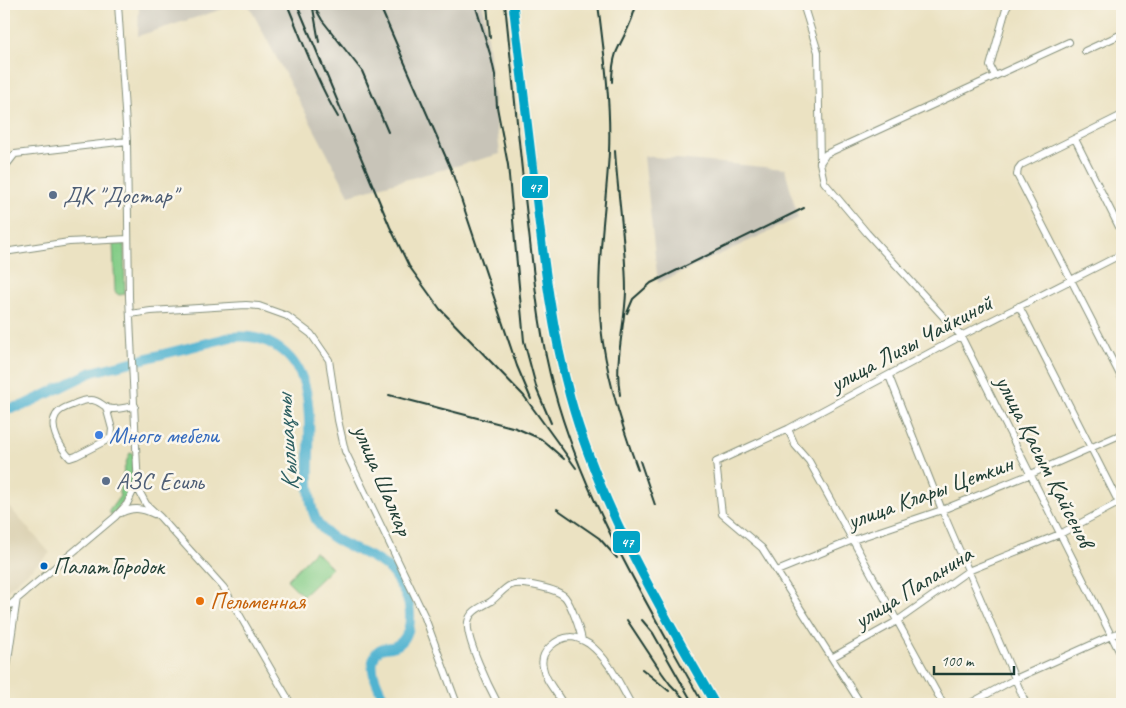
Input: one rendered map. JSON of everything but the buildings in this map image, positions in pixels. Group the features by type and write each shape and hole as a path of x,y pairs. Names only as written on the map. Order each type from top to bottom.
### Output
{"street":[{"path":"118,4 127,141 130,314 137,484 141,498 224,588 291,704"},
{"name":"улица Қасым Қайсенов","path":"803,4 818,52 820,163 824,182 867,234 962,336 1122,657"},
{"path":"995,76 990,66 1009,4"},
{"path":"1085,51 1122,34"},
{"path":"820,163 826,154 1069,42"},
{"path":"1122,115 1021,165 1017,172 1018,178 1122,379"},
{"path":"1074,139 1122,233"},
{"path":"4,165 15,154 127,141"},
{"path":"4,252 69,242 128,239"},
{"name":"улица Лизы Чайкиной","path":"777,571 762,548 722,514 716,462 788,429 962,336 1122,254"},
{"name":"улица Шалкар","path":"130,314 246,305 259,306 287,316 305,329 317,341 329,360 338,420 345,451 424,615 457,704"},
{"path":"1020,306 1121,504"},
{"path":"888,376 942,510 1026,704"},
{"path":"106,407 112,429 111,438 70,458 54,427 56,415 64,408 86,400 98,401 106,407 118,409 135,406"},
{"path":"788,429 794,445 809,461 944,704"},
{"name":"улица Клары Цеткин","path":"777,571 853,540 942,510 1122,434"},
{"path":"4,610 115,516 127,504 137,484"},
{"name":"улица Папанина","path":"832,657 898,621 968,571 1060,534 1121,504"},
{"path":"115,516 137,508 160,517"},
{"path":"777,571 861,704"},
{"path":"498,704 482,670 469,632 469,618 476,610 496,598 506,588 518,583 554,591 566,598 582,640"},
{"path":"4,687 17,598"},
{"path":"969,704 1015,679 1122,631"},
{"path":"563,704 546,676 542,666 542,658 547,650 563,639 572,637 582,640 594,649 607,664 631,704"}],"shaded area":[{"path":"139,4 246,4 235,5 138,36"},
{"path":"248,4 483,4 500,154 349,195"},
{"path":"644,156 785,169 798,218 658,283"},
{"path":"4,501 50,553 4,593"}],"green space":[{"path":"113,242 124,242 125,294 119,295 115,292"},
{"path":"130,453 133,454 133,463 130,488 123,502 111,515 109,511 120,496 123,472"},
{"path":"315,551 332,568 303,596 287,580"}],"waterway":[{"name":"Қылшақты","path":"4,409 22,406 92,372 231,337 245,336 257,338 281,350 295,365 304,383 308,403 310,492 313,512 318,523 334,538 378,560 387,567 393,573 408,600 410,618 406,636 398,645 383,648 376,653 373,661 373,672 385,704"}],"railway":[{"path":"287,4 317,76 338,117"},
{"path":"297,4 390,227 409,266 440,309 524,396 576,468"},
{"path":"313,4 322,20 362,71 388,132"},
{"path":"379,4 451,169 517,366 531,399"},
{"path":"475,4 495,75 497,107 508,165 524,341 537,390 551,423"},
{"path":"487,4 490,38"},
{"path":"505,4 536,293 545,351 554,390 582,472 600,512 619,552 703,704"},
{"path":"598,4 609,115 608,174 600,261 599,305 606,364 615,400 638,470"},
{"path":"612,82 616,53 635,11 636,4"},
{"path":"313,8 319,42"},
{"path":"615,151 626,274 625,305 618,369 620,395"},
{"path":"627,313 633,299 651,283 804,208"},
{"path":"389,395 516,428 541,439 564,459"},
{"path":"640,461 655,505"},
{"path":"557,509 599,538 617,558"},
{"path":"627,620 670,684 689,704"},
{"path":"642,620 653,633 691,700"},
{"path":"642,669 669,691"}],"transit line":[{"name":"47","path":"513,4 553,322 570,397 597,478 614,517 652,593 715,704"}],"place":[{"name":"ДК \"Достар\"","path":"53,195"},
{"name":"Много мебели","path":"99,435"},
{"name":"АЗС Есиль","path":"106,481"},
{"name":"ПалатГородок","path":"44,566"},
{"name":"Пельменная","path":"200,601"}]}
